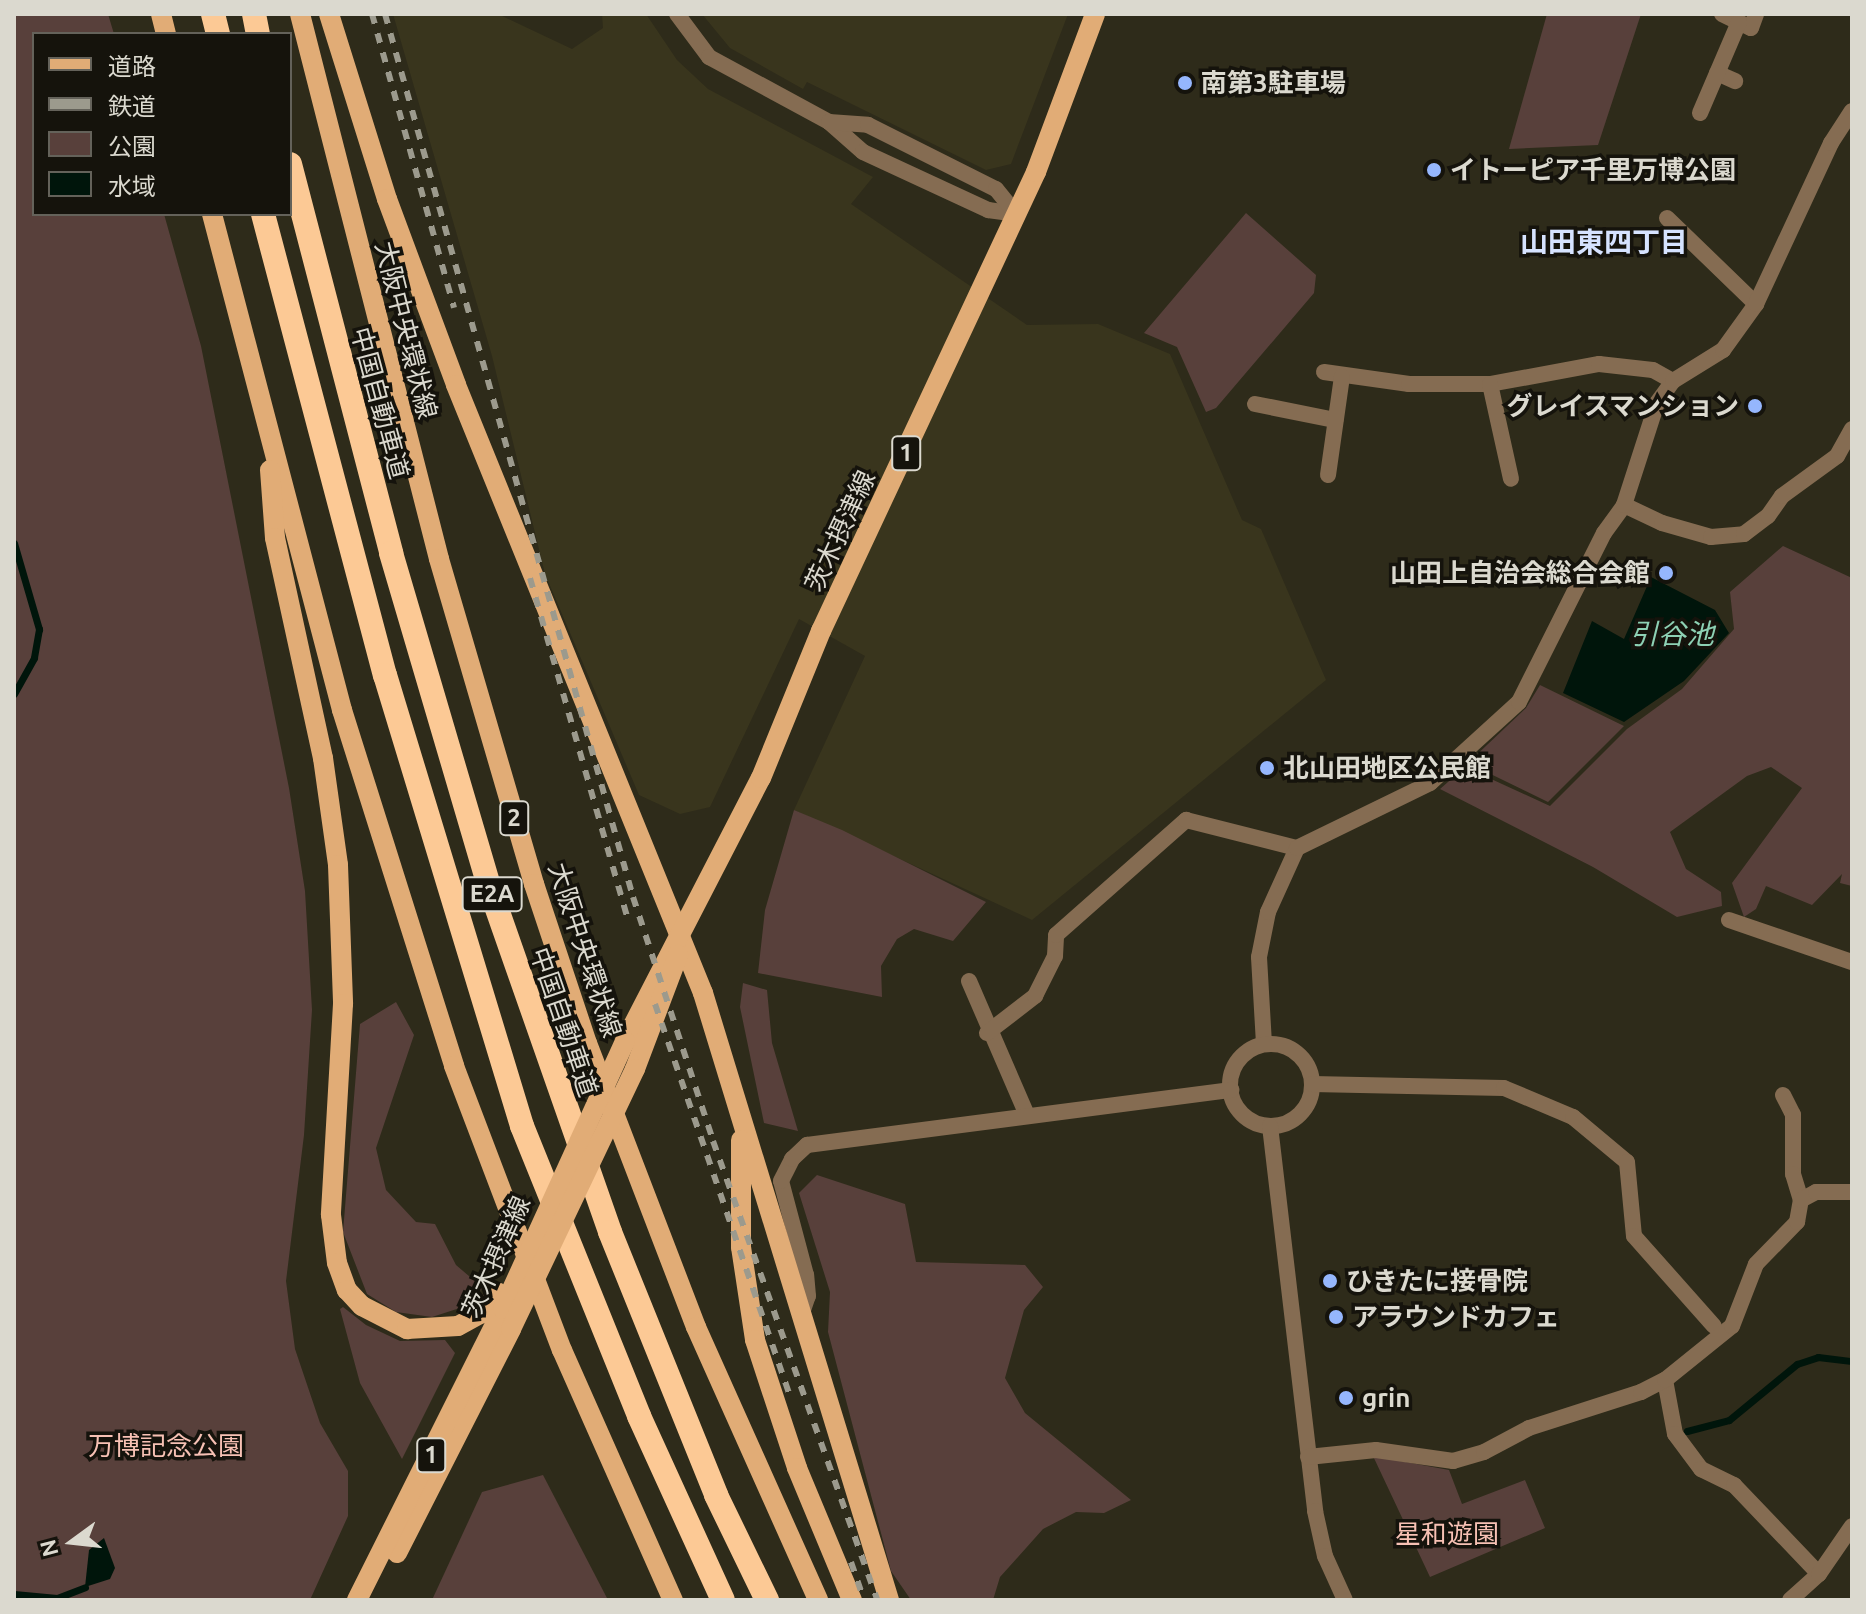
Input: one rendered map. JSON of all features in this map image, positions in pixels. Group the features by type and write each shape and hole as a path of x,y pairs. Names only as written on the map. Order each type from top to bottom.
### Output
{"highway":[{"name":"中国自動車道","path":"292,172 391,553 490,889 615,1246 716,1495 767,1600"},
{"name":"E2A","path":"264,216 389,689 522,1126 639,1416 723,1600"}],"main road":[{"name":"大阪中央環状線","path":"300,14 435,545 534,884 651,1213 818,1600"},
{"path":"329,14 387,199 456,385 703,993 889,1600"},
{"name":"茨木摂津線","path":"357,1600 500,1301 536,1215 548,1202 625,1041 761,778 821,631 990,274 1095,14"},
{"path":"213,216 342,710 476,1131 567,1364 673,1600"},
{"path":"272,442 275,538 326,772 342,907 343,1004 331,1215 337,1263 347,1290 362,1306 407,1329 458,1326 500,1301"},
{"name":"茨木摂津線","path":"371,1600 511,1329 635,1069 678,962 680,935"},
{"path":"741,1124 741,1247 755,1340 797,1468 852,1600"}],"street":[{"path":"677,14 709,57 829,122 863,152 988,210 1016,214"},
{"path":"1722,14 1751,28 1756,14"},
{"path":"1700,113 1739,22"},
{"path":"1717,73 1735,81"},
{"path":"1264,1044 1259,957 1268,912 1297,848 1430,783 1519,702 1604,533 1624,505 1657,403 1673,381 1723,350 1756,304 1831,143 1852,111"},
{"path":"829,122 868,125 996,189 1016,214"},
{"path":"1667,218 1756,304"},
{"path":"1324,372 1342,377 1409,384 1490,384 1599,364 1653,370 1673,381"},
{"path":"1328,475 1342,377"},
{"path":"1490,384 1511,479"},
{"path":"1255,404 1335,420"},
{"path":"1624,505 1662,523 1711,537 1744,534 1768,516 1782,496 1837,456 1852,429"},
{"path":"987,1033 1035,996 1055,956 1056,935 1186,820 1297,848"},
{"path":"1729,920 1852,962"},
{"path":"969,981 987,1033 1027,1115"},
{"path":"1264,1044 1292,1049 1310,1070 1312,1084 1311,1098 1295,1119 1270,1126 1248,1119 1231,1090 1235,1066 1264,1044"},
{"path":"1312,1084 1504,1088 1573,1117 1627,1162 1634,1236 1714,1326"},
{"path":"802,1313 808,1296 806,1275 781,1181 800,1150 836,1139 1231,1090"},
{"path":"1308,1457 1376,1450 1453,1461 1665,1380 1732,1326 1756,1264 1797,1222 1801,1200 1793,1174 1793,1115 1783,1095"},
{"path":"1270,1126 1308,1457 1325,1556 1345,1600"},
{"path":"1801,1200 1816,1192 1852,1192"},
{"path":"1665,1380 1675,1434 1701,1469 1734,1485 1819,1574"},
{"path":"1790,1600 1819,1574 1852,1526"}],"shaded area":[{"path":"393,14 498,14 572,49 603,28 602,14 646,14 677,60 708,89 873,177 851,204 1027,325 1098,324 1170,354 1242,520 1261,529 1326,680 1032,920 794,810 865,656 799,619 710,807 680,814 639,795 545,574 492,356"},
{"path":"702,14 1068,14 1011,164 986,170 807,82 803,89 730,48"}],"green space":[{"name":"万博記念公園","path":"14,14 108,14 113,32 32,32 32,216 165,216 201,346 289,788 305,891 312,1010 304,1135 286,1281 295,1349 320,1423 348,1471 348,1516 310,1600 14,1600"},
{"path":"1547,14 1641,14 1598,145 1509,149"},
{"path":"1246,213 1316,275 1314,293 1216,408 1206,412 1177,347 1144,333"},
{"path":"1783,546 1852,578 1852,886 1840,883 1842,874 1812,905 1766,886 1756,909 1744,917 1732,883 1802,788 1771,767 1747,776 1670,832 1686,869 1721,892 1722,906 1677,917 1593,867 1440,789 1465,767 1550,806 1627,729 1682,689 1734,629 1730,592"},
{"path":"1540,685 1624,726 1548,802 1468,763 1526,708"},
{"path":"794,810 842,830 986,902 953,941 914,929 897,939 881,966 882,997 758,973 765,910"},
{"path":"743,983 767,990 772,1043 798,1131 764,1123 740,1007"},
{"path":"396,1002 414,1035 376,1148 386,1190 416,1222 435,1224 456,1265 483,1288 463,1307 432,1317 396,1312 367,1294 343,1232 360,1024"},
{"path":"817,1175 905,1204 916,1262 1025,1265 1043,1287 1024,1310 1005,1378 1025,1413 1131,1500 1104,1513 1076,1512 1043,1529 1000,1577 993,1600 911,1600 891,1571 828,1332 830,1292 799,1193"},
{"path":"343,1307 366,1325 400,1341 445,1340 455,1353 402,1459 360,1383 340,1309"},
{"name":"星和遊園","path":"1373,1456 1449,1470 1462,1504 1525,1480 1545,1528 1430,1577"},
{"path":"543,1475 608,1600 432,1600 482,1492"}],"water":[{"name":"引谷池","path":"1651,577 1715,610 1729,633 1684,681 1624,722 1563,693 1592,621 1624,639"},
{"path":"104,1538 115,1568 110,1579 85,1587 89,1550"}],"waterway":[{"path":"14,543 39,629 34,658 14,694"},
{"path":"1687,1431 1729,1420 1797,1364 1818,1357 1852,1361"},
{"path":"14,1594 57,1598 85,1587"}],"railway":[{"path":"372,14 454,308"},
{"path":"385,14 633,897 713,1141 877,1600"},
{"path":"530,578 628,920"},
{"path":"655,1004 789,1393"},
{"path":"851,1562 864,1600"}],"place":[{"name":"南第3駐車場","path":"1185,83"},
{"name":"イトーピア千里万博公園","path":"1434,170"},
{"name":"グレイスマンション","path":"1755,406"},
{"name":"山田上自治会総合会館","path":"1666,573"},
{"name":"北山田地区公民館","path":"1267,768"},
{"name":"ひきたに接骨院","path":"1330,1281"},
{"name":"アラウンドカフェ","path":"1336,1317"},
{"name":"grin","path":"1346,1398"}],"district":[{"name":"山田東四丁目","path":"1604,242"}]}
